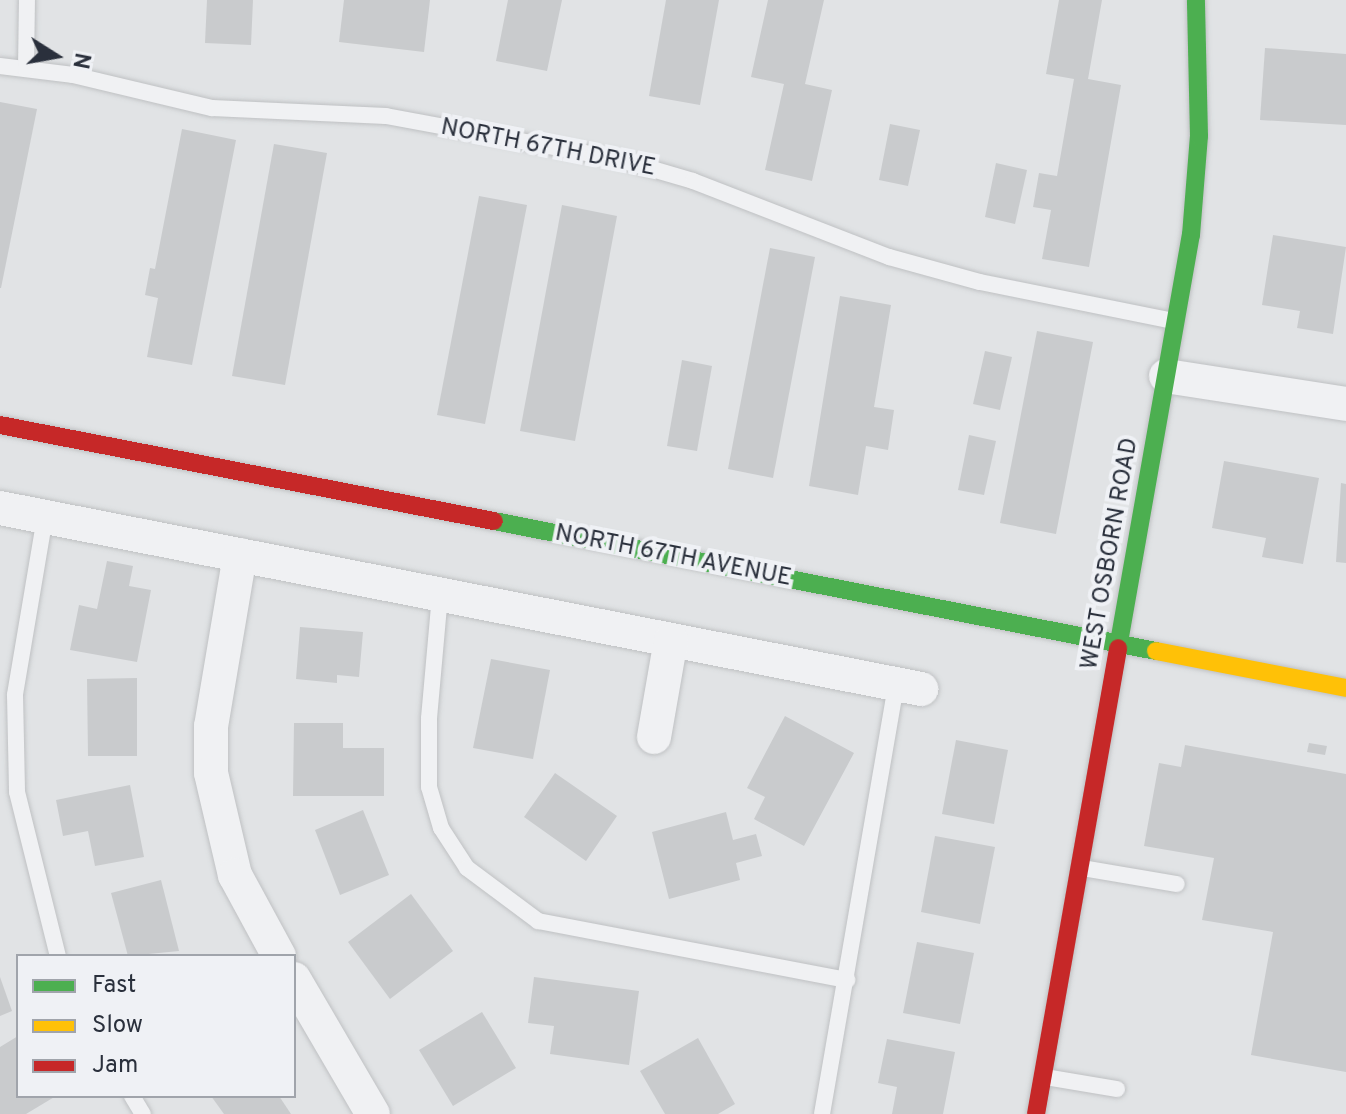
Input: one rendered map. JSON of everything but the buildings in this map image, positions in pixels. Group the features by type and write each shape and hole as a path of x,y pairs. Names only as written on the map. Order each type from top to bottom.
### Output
{"main road":[{"name":"WEST OSBORN ROAD","path":"1036,1114 1082,868 1191,235 1199,136 1196,0"},
{"name":"NORTH 67TH AVENUE","path":"0,425 1346,688"}],"street":[{"path":"1166,376 1346,404"},
{"path":"0,508 908,686"},
{"path":"240,555 211,726 211,773 235,875 278,954"},
{"path":"654,737 671,640"},
{"path":"296,982 373,1114"}],"lane":[{"path":"26,69 27,0"},
{"name":"NORTH 67TH DRIVE","path":"0,66 73,75 212,108 386,116 618,159 693,181 889,257 980,282 1175,321"},
{"path":"45,517 15,695 17,792 58,954"},
{"path":"440,595 429,719 429,787 441,828 467,868 538,921 847,980"},
{"path":"822,1114 908,686"},
{"path":"1082,868 1177,884"},
{"path":"1044,1077 1117,1089"}],"traffic: fast":[{"path":"1118,648 1191,235 1199,136 1196,0"},
{"path":"494,521 1156,651"}],"traffic: slow":[{"path":"1156,651 1346,688"}],"traffic: jam":[{"path":"0,425 494,521"},
{"path":"1036,1114 1118,648"}]}
